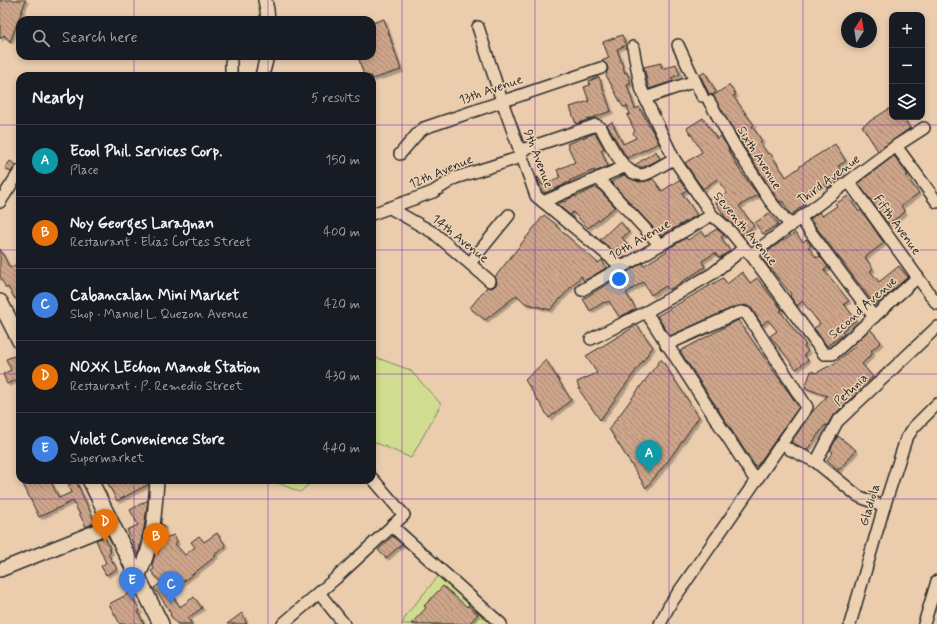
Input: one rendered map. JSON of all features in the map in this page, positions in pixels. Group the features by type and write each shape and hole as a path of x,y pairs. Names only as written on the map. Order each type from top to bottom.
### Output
{"main road":[{"path":"0,302 16,333"},
{"path":"92,484 161,624"}],"street":[{"path":"265,0 268,16"},
{"name":"9th Avenue","path":"478,27 520,154 536,196 622,266"},
{"name":"Sixth Avenue","path":"678,45 695,81 736,148 770,201 791,226"},
{"name":"Seventh Avenue","path":"632,47 640,85 674,158 712,215 730,231 748,252 824,354"},
{"path":"263,72 265,60"},
{"path":"231,62 231,72"},
{"name":"13th Avenue","path":"400,154 424,128 602,68"},
{"path":"645,98 695,81"},
{"name":"12th Avenue","path":"376,213 433,192 455,178 596,125 601,128 624,166"},
{"name":"Third Avenue","path":"591,340 646,312 791,226 896,146 924,128"},
{"path":"896,146 937,202"},
{"path":"543,202 624,166 639,175 645,174 674,158"},
{"path":"0,202 16,177"},
{"path":"598,178 660,245"},
{"name":"Fifth Avenue","path":"849,182 937,304"},
{"name":"14th Avenue","path":"390,208 434,233 490,281"},
{"name":"10th Avenue","path":"582,290 712,215"},
{"path":"470,263 509,216"},
{"path":"800,218 874,317"},
{"name":"Second Avenue","path":"824,354 833,354 918,277"},
{"path":"646,312 666,345 756,481"},
{"path":"660,624 669,606 808,407 746,313 737,313 666,345"},
{"name":"Petunia","path":"816,462 837,422 937,327"},
{"name":"Gladiola","path":"850,624 884,507 906,439 914,427 937,404"},
{"path":"789,449 816,462 858,496 884,507"},
{"path":"283,624 404,515 376,483"},
{"path":"138,576 145,565 149,547 157,484"},
{"path":"0,570 112,525"},
{"path":"392,526 501,624"},
{"path":"924,624 937,581"},
{"path":"319,593 344,624"}],"green space":[{"path":"376,357 410,370 441,404 411,458 376,443"},
{"path":"281,484 309,484 300,492"},
{"path":"440,574 495,624 402,624 407,614"}],"building":[{"path":"0,0 26,0 20,16 16,16 16,26 10,42 4,35 0,39"},
{"path":"384,19 401,70 376,78 376,72 363,72 359,60 376,60 376,22"},
{"path":"622,35 626,45 617,49 625,73 627,72 631,84 627,85 635,109 639,107 659,143 627,158 607,125 612,122 623,144 636,138 633,133 635,131 627,115 630,114 627,106 623,107 606,75 608,69 607,65 601,61 609,58 603,42"},
{"path":"661,63 662,69 676,64 680,74 671,78 673,81 649,89 644,67"},
{"path":"705,72 716,92 712,95 709,94 700,75"},
{"path":"599,77 611,111 576,124 570,107 589,101 584,87 590,85 589,81"},
{"path":"729,85 736,95 733,96 754,125 752,126 762,141 760,143 768,154 770,153 786,177 800,166 835,144 846,161 838,166 844,174 834,181 835,183 828,188 826,184 819,188 818,186 801,197 805,204 791,215 782,201 780,202 776,197 713,96"},
{"path":"889,109 889,120 905,120 910,128 878,151 862,126"},
{"path":"703,118 717,139 721,136 741,172 758,195 739,206 754,226 742,235 725,217 715,201 727,193 717,179 703,189 685,163 702,152 687,128"},
{"path":"595,133 604,148 601,150 608,166 595,172 594,170 545,193 542,192 537,177 542,185 560,177 557,170 575,162 567,144"},
{"path":"656,151 660,159 644,167 635,165"},
{"path":"894,156 908,175 906,176 919,193 901,206 905,212 888,224 858,183"},
{"path":"10,161 16,165 11,172 5,168"},
{"path":"624,175 639,182 653,179 662,191 679,180 687,190 682,193 697,215 661,236 611,182"},
{"path":"594,188 599,189 615,207 588,228 573,212 570,215 558,205 563,201 565,202 570,198 576,197"},
{"path":"848,196 859,212 861,210 884,243 865,257 873,269 870,271 879,282 899,266 908,277 875,305 810,219 819,212 822,216 837,206 835,204"},
{"path":"769,213 778,224 763,234 755,223"},
{"path":"544,215 598,263 602,260 606,268 584,281 581,276 550,310 525,303 517,295 485,320 470,308 487,287 492,288 496,285 497,282 495,277"},
{"path":"620,221 629,232 622,238 627,243 619,250 625,257 623,258 600,240"},
{"path":"717,229 724,235 721,237 730,251 719,258 715,253 702,261 705,267 669,290 666,286 651,295 643,282 626,293 636,309 619,317 609,301 604,302 590,311 583,299 642,263 643,266 686,238 688,240 702,231 705,236"},
{"path":"795,233 803,242 806,239 811,245 808,247 817,258 820,256 828,267 824,270 849,301 844,304 856,320 842,331 844,334 827,346 814,328 820,324 802,301 797,306 790,296 791,294 761,257 783,240"},
{"path":"0,249 10,268 16,264 16,298 8,287 6,288 0,277"},
{"path":"742,272 750,283 757,278 782,310 780,311 806,345 804,346 808,351 804,355 808,360 796,369 770,336 777,331 768,320 762,325 752,309 746,305 734,307 670,336 657,316 723,278 727,284"},
{"path":"738,320 799,407 757,466 755,466 680,351"},
{"path":"637,325 653,347 600,420 580,391 577,382 597,373 586,356"},
{"path":"870,329 881,342 871,351 873,353 862,364 873,377 855,391 857,393 832,417 827,426 825,425 807,450 791,442 812,412 827,396 805,388 811,371 816,373 835,363 856,345 855,343"},
{"path":"14,356 16,361 16,380 7,384 3,374 11,370 6,359"},
{"path":"661,359 699,417 668,461 646,488 609,429"},
{"path":"546,360 571,400 549,418 525,380"},
{"path":"838,436 856,450 839,470 827,460 833,452 830,450"},
{"path":"23,484 52,484 59,498 72,492 68,485 77,484 95,522 86,527 73,501 39,517"},
{"path":"108,484 149,484 117,501"},
{"path":"148,500 138,555 127,530 138,525 130,510"},
{"path":"161,524 164,525 161,539 174,535 177,542 175,544 185,555 195,547 191,542 199,536 204,542 217,533 226,546 214,555 216,556 170,592 180,607 194,597 202,608 188,618 192,624 177,624 154,588 161,583 151,571 154,569 152,565 155,555 159,552 157,547"},
{"path":"393,536 402,544 386,558 378,550"},
{"path":"105,537 111,552 108,554 117,569 106,575 101,566 106,563 96,540"},
{"path":"443,586 467,607 468,605 478,614 469,624 411,624 426,608 424,606"},
{"path":"130,593 140,611 138,612 144,624 120,624 109,604"},
{"path":"242,613 247,624 227,624"}],"place":[{"name":"Ecool Phil. Services Corp.","path":"649,473"},
{"name":"NOXX LEchon Manok Station","path":"105,542"},
{"name":"Noy Georges Laragnan","path":"156,556"},
{"name":"Violet Convenience Store","path":"132,600"},
{"name":"Cabancalan Mini Market","path":"171,604"}]}
